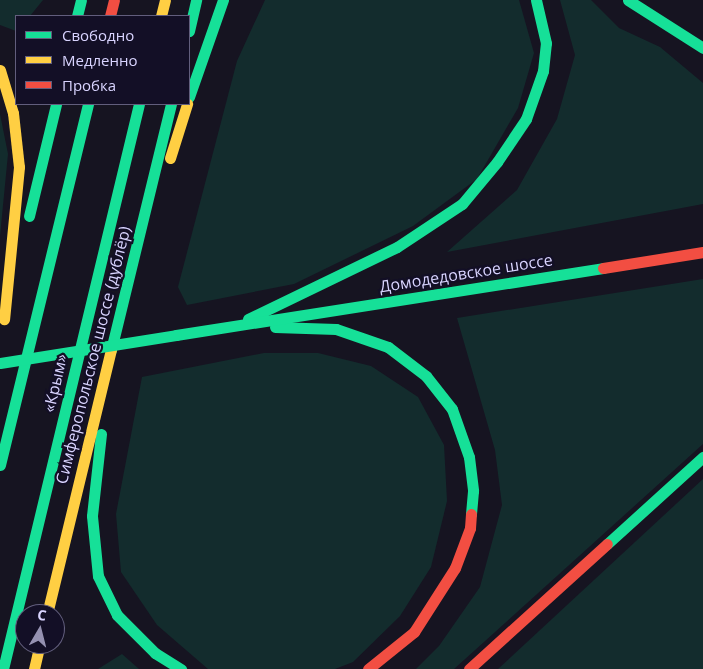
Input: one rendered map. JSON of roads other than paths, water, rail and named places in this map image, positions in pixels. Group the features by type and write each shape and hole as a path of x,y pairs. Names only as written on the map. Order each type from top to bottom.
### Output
{"main road":[{"path":"77,15 81,0"},
{"path":"110,15 114,0"},
{"path":"161,15 165,0"},
{"path":"190,27 196,0"},
{"path":"190,94 223,0"},
{"path":"234,326 397,247 462,204 497,162 529,111 543,71 546,43 536,0"},
{"path":"628,0 703,48"},
{"path":"0,70 13,113 19,167 4,318"},
{"path":"0,334 56,105"},
{"name":"«Крым»","path":"0,465 88,105"},
{"name":"«Крым»","path":"3,669 139,105"},
{"name":"Симферопольское шоссе (дублёр)","path":"50,604 171,105"},
{"path":"125,295 187,105"},
{"name":"Домодедовское шоссе","path":"234,326 703,252"},
{"path":"0,363 234,326 336,329 388,347 426,376 452,409 469,457 473,492 470,528 455,568 414,632 368,669"},
{"path":"108,364 92,516 98,576 117,615 155,653 181,669"},
{"path":"469,669 703,457"},
{"path":"34,669 38,654"}]}
